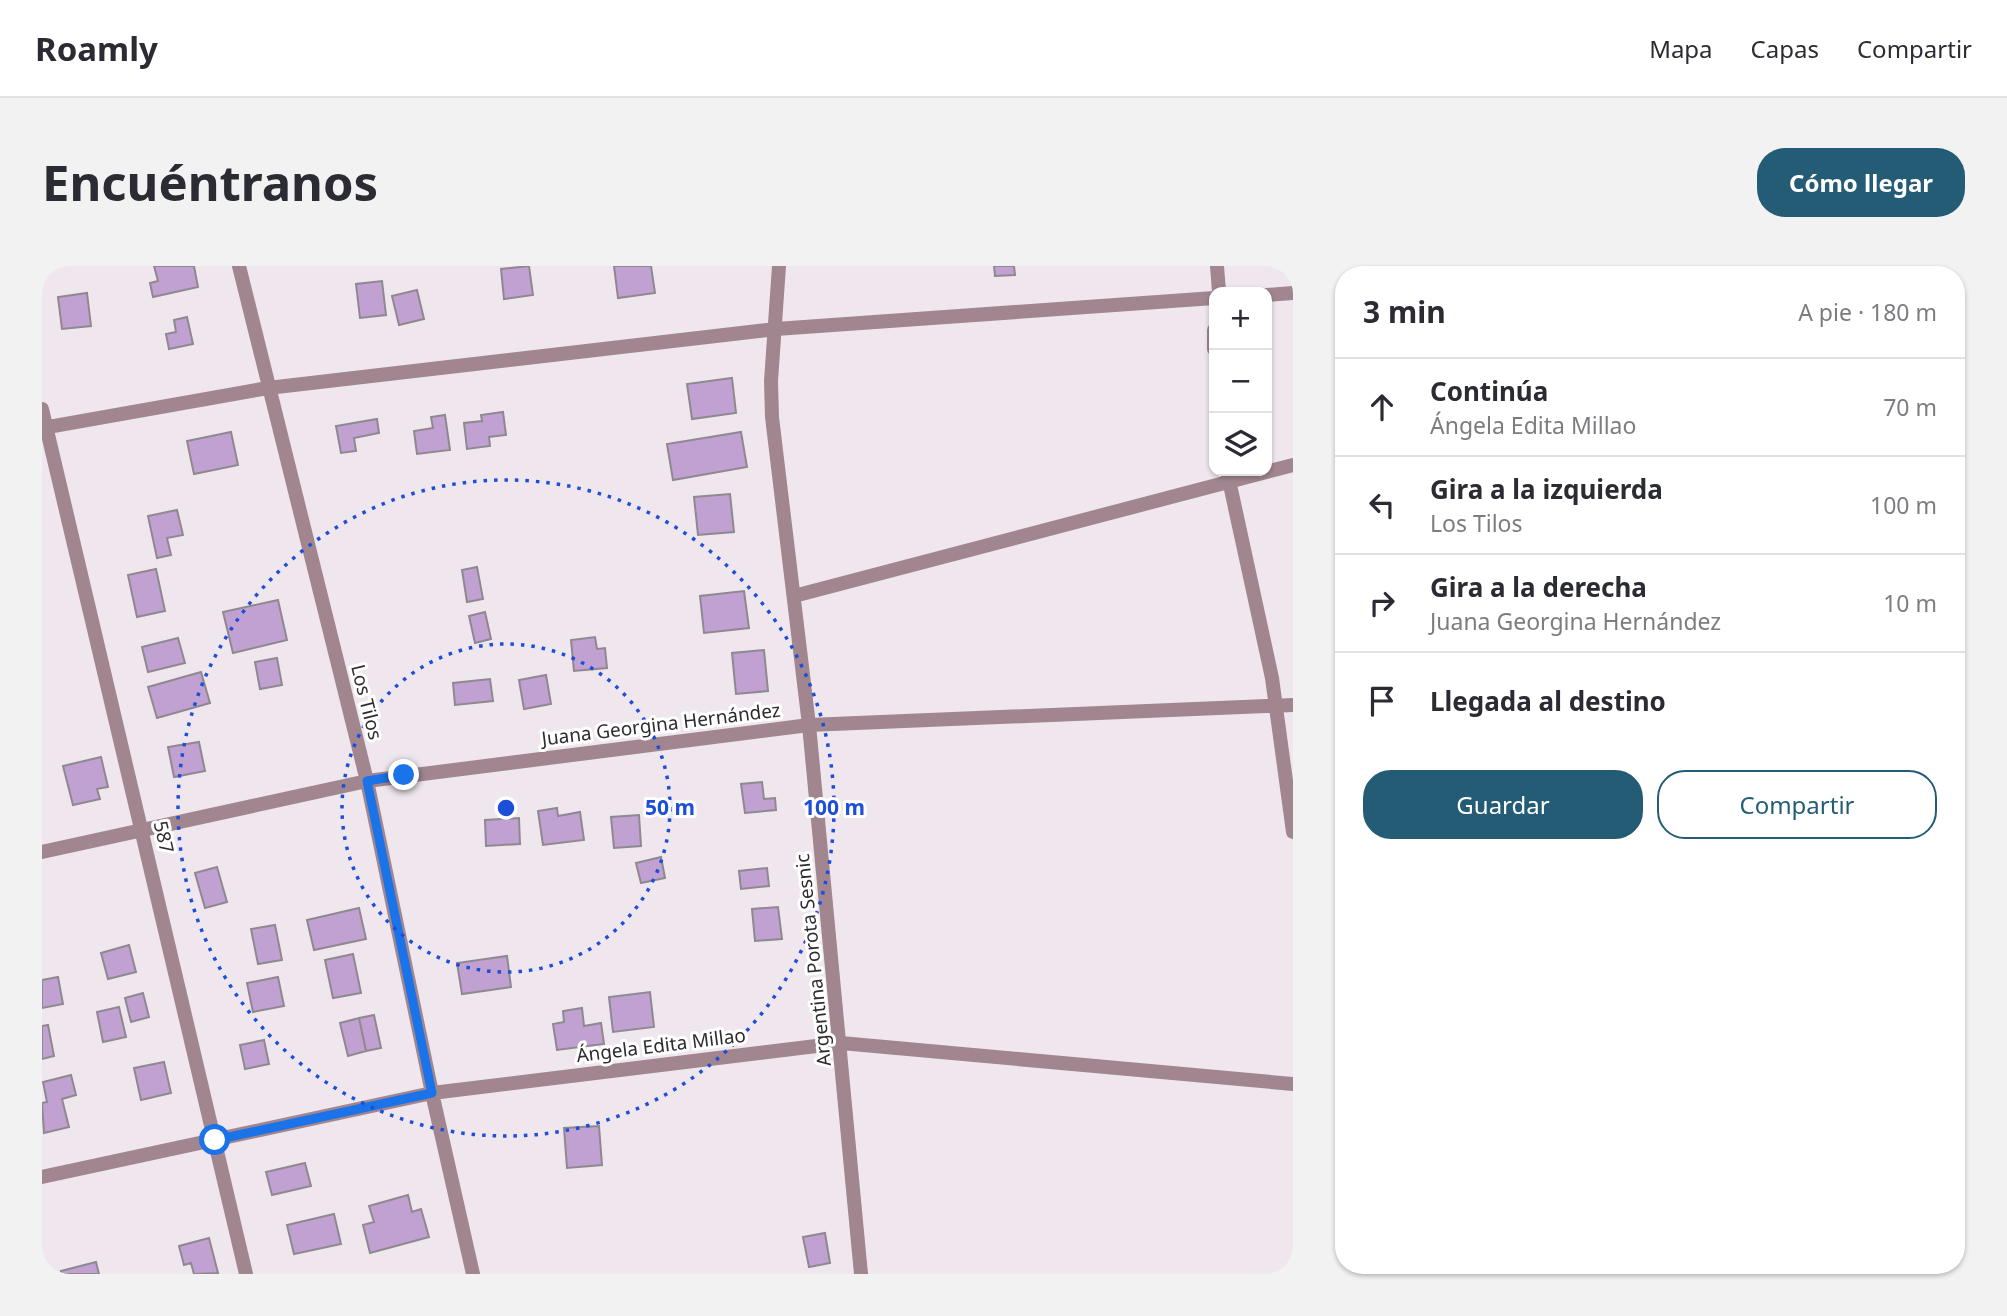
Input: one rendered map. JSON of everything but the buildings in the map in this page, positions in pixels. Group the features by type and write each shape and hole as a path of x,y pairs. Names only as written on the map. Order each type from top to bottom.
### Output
{"street":[{"name":"Los Tilos","path":"239,266 367,781 473,1274"},
{"name":"Argentina Porota Sesnic","path":"779,266 771,381 772,417 809,725 861,1274"},
{"path":"1217,266 1219,287"},
{"path":"1272,295 1293,293"},
{"path":"44,428 268,388 776,329 1209,298"},
{"name":"587","path":"42,409 44,428 142,829 246,1274"},
{"path":"1272,469 1293,465"},
{"path":"794,596 1228,476 1276,706 1293,832"},
{"name":"Juana Georgina Hernández","path":"42,852 367,781 809,725 1293,705"},
{"name":"Ángela Edita Millao","path":"42,1177 432,1093 841,1043 1293,1084"}],"route":[{"path":"215,1140 432,1093 367,781 404,775"}]}
